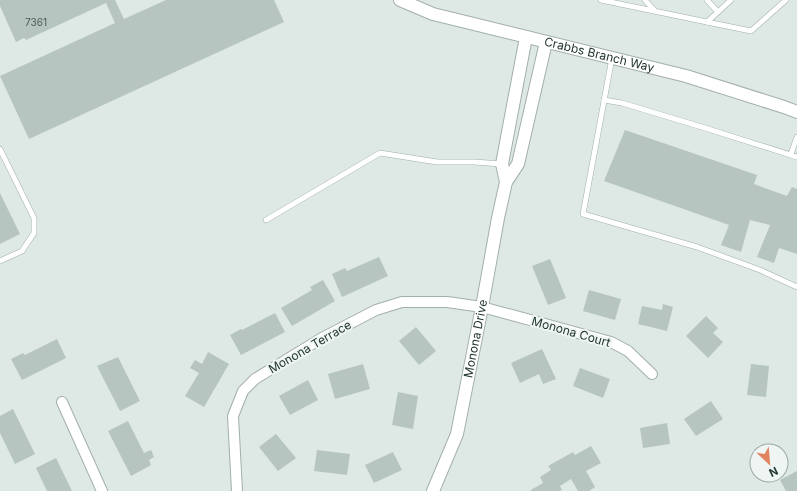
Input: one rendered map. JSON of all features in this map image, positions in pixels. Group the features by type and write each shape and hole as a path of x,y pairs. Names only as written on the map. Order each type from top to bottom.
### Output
{"street":[{"name":"Crabbs Branch Way","path":"400,0 433,14 686,76 797,112"},
{"name":"Monona Drive","path":"506,182 502,164 526,37"},
{"name":"Monona Drive","path":"433,491 457,434 506,182 518,164 546,42"},
{"name":"Monona Terrace","path":"237,491 233,416 242,392 255,379 322,338 376,310 402,302 447,302 482,307"},
{"name":"Monona Court","path":"482,307 611,342 628,351 652,374"},
{"path":"62,402 102,491"}],"lane":[{"path":"601,0 751,31 786,0"},
{"path":"645,0 656,11"},
{"path":"707,0 718,12"},
{"path":"707,22 731,0"},
{"path":"612,58 583,214 697,247 760,270 797,287"},
{"path":"604,100 622,103 797,157"},
{"path":"790,154 797,137"},
{"path":"0,149 34,218 34,233 22,251 0,261"},
{"path":"266,220 380,153 437,162 502,164"}],"building":[{"path":"0,0 115,0 124,19 166,0 274,0 284,22 29,139 0,76 115,23 106,3 26,40 24,38 16,42 0,6"},
{"path":"625,130 757,175 754,184 787,196 792,187 797,189 797,254 779,248 774,263 757,257 770,225 750,220 741,252 721,245 729,225 604,181"},
{"path":"0,193 20,234 0,244"},
{"path":"379,257 388,276 342,297 332,274 345,268 347,271"},
{"path":"550,259 566,298 548,305 532,266"},
{"path":"323,280 335,301 292,326 281,308 312,290 310,287"},
{"path":"589,290 621,299 615,320 583,311"},
{"path":"663,304 673,307 667,331 638,324 642,306 662,310"},
{"path":"275,313 285,332 241,355 230,335"},
{"path":"706,316 718,328 713,333 723,342 708,358 686,336"},
{"path":"416,327 436,351 419,365 399,341"},
{"path":"57,339 66,358 22,380 11,359 23,353 25,355"},
{"path":"542,349 556,379 543,384 539,374 520,383 511,363"},
{"path":"208,352 229,364 204,407 185,396 199,373 190,368 195,360 202,364"},
{"path":"118,357 140,401 120,411 97,366"},
{"path":"363,364 370,389 335,399 328,374"},
{"path":"751,364 769,366 766,397 747,395"},
{"path":"580,368 610,379 603,398 573,386"},
{"path":"308,380 318,400 290,415 279,396"},
{"path":"398,392 418,396 413,429 392,425"},
{"path":"711,401 723,419 696,436 684,419"},
{"path":"13,409 35,454 15,464 0,433 0,416"},
{"path":"128,421 144,453 151,450 154,457 149,460 151,465 131,476 108,431"},
{"path":"667,423 670,444 643,448 640,428"},
{"path":"276,434 296,458 278,471 259,447"},
{"path":"591,446 601,463 586,471 595,487 589,491 578,491 571,479 560,486 562,490 560,491 531,491 543,483 540,477 551,470 548,466 573,452 575,455"},
{"path":"317,450 350,454 347,475 314,471"},
{"path":"393,452 402,470 374,483 365,465"},
{"path":"56,458 72,491 47,491 36,468"},
{"path":"797,471 797,491 786,491 782,483 789,483 789,475"}]}
